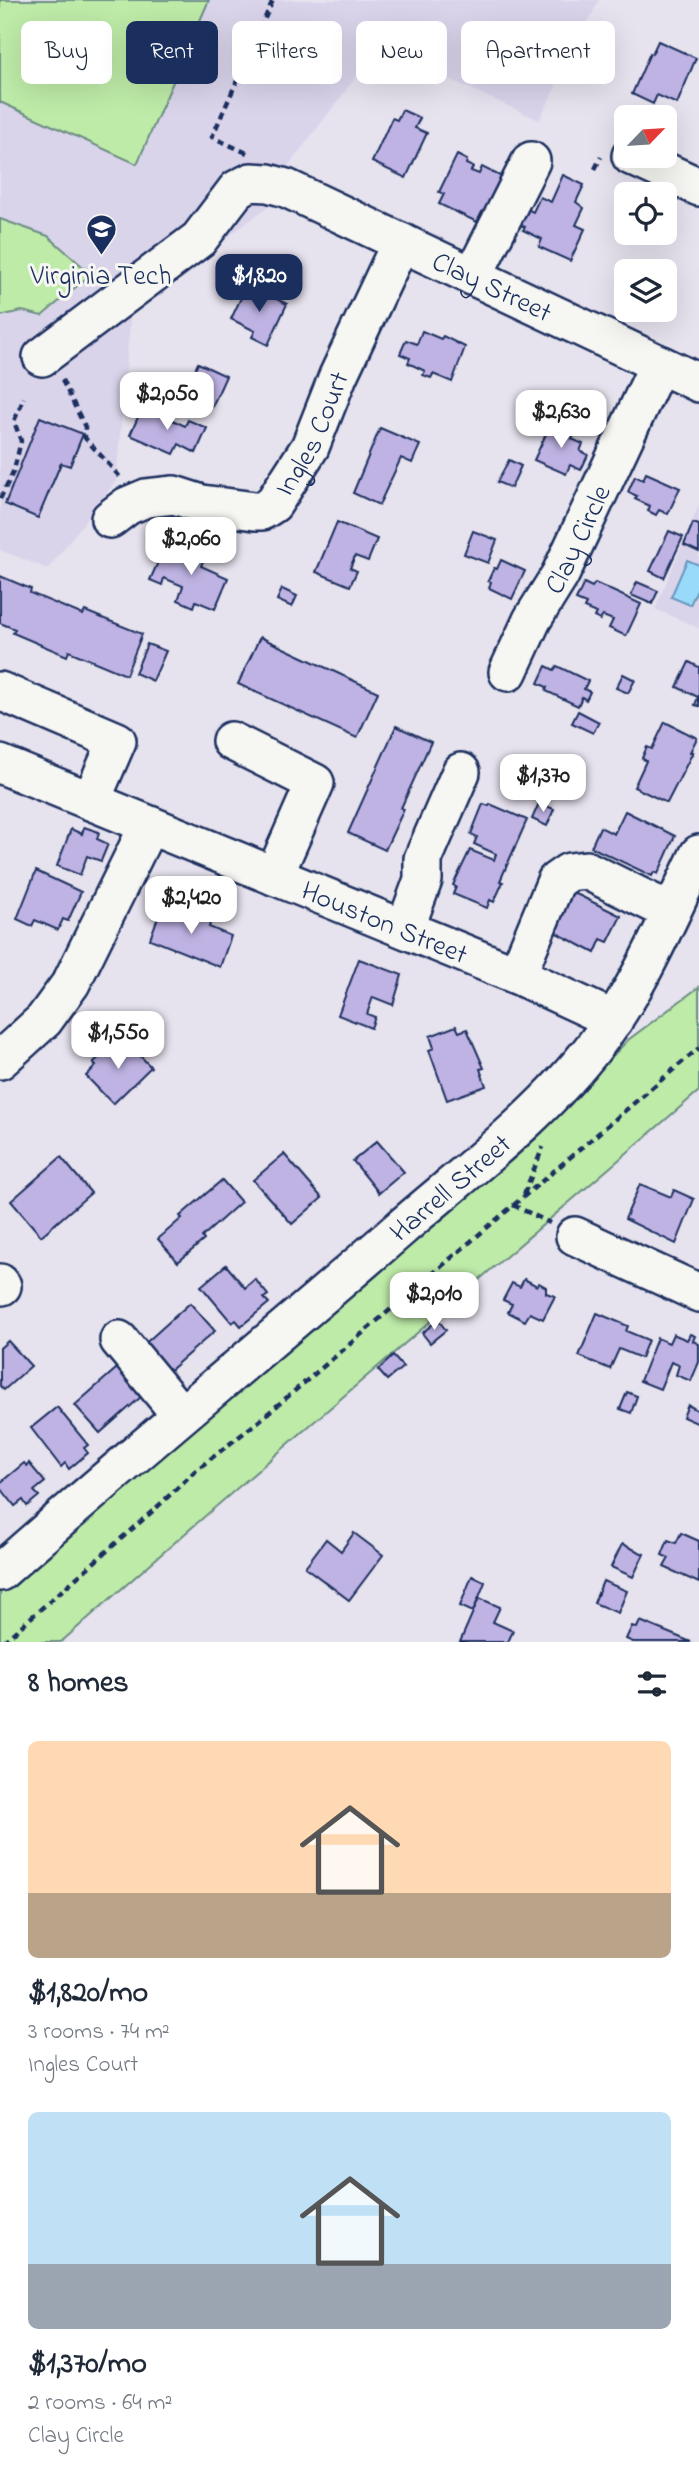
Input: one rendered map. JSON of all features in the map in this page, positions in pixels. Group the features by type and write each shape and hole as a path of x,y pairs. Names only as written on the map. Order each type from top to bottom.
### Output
{"street":[{"path":"472,276 531,161"},
{"path":"658,168 699,187"},
{"name":"Clay Street","path":"50,364 199,239 237,189 251,182 286,188 699,383"},
{"name":"Ingles Court","path":"110,519 127,506 146,498 174,495 202,505 255,511 262,511 273,504 310,447 338,376 401,242"},
{"name":"Clay Circle","path":"508,672 532,620 560,575 659,364"},
{"path":"0,691 117,741 91,801"},
{"path":"230,741 315,782 274,876"},
{"name":"Houston Street","path":"0,764 517,975 614,1020"},
{"path":"405,929 423,880 423,859 461,772"},
{"path":"0,1060 44,1020 71,984 149,825"},
{"name":"Harrell Street","path":"3,1565 309,1308 546,1101 614,1020 699,854"},
{"path":"517,975 556,881 569,872 586,870 671,912"},
{"path":"575,1236 699,1293"},
{"path":"119,1340 181,1415"}],"path":[{"path":"212,137 273,0"},
{"path":"50,364 85,427 85,438 118,475"},
{"path":"0,499 14,470 21,441 14,421 24,398"},
{"path":"3,1642 195,1471 259,1421 699,1048"},
{"path":"513,1205 575,1236"}],"shaded area":[{"name":"Virginia Tech","path":"0,0 599,0 588,21 461,21 461,84 557,84 539,120 447,78 447,21 356,21 356,77 289,165 274,202 131,311 116,481 48,569 0,550"},
{"path":"699,505 699,628 655,609"}],"green space":[{"path":"0,0 209,0 200,21 126,21 126,84 172,84 137,164 0,102"},
{"path":"0,219 48,236 91,274 42,316 22,311 0,316"},
{"path":"699,987 699,1091 61,1642 0,1642 0,1590 573,1097 628,1040"}],"water":[{"path":"687,560 699,565 699,585 690,605 671,597"}],"building":[{"path":"658,41 696,58 677,104 657,95 653,104 632,94"},
{"path":"402,110 420,118 415,128 427,133 406,178 372,162 392,118 397,120"},
{"path":"457,155 467,160 466,164 473,167 471,171 479,174 482,167 504,178 487,214 482,212 477,222 439,204 444,194 439,192"},
{"path":"563,175 584,185 576,202 584,208 576,225 585,229 570,261 539,247 542,239 523,230 525,227 516,223 523,207 533,212 540,197 551,202"},
{"path":"247,285 287,304 268,345 252,337 255,331 231,319"},
{"path":"422,331 441,339 443,336 465,347 452,382 433,374 431,378 423,375 425,371 408,363 410,358 400,354 406,340 417,344"},
{"path":"198,363 226,376 212,407 184,394"},
{"path":"143,406 185,426 188,420 207,428 196,453 179,444 174,454 130,435"},
{"path":"40,417 83,434 70,466 61,463 38,518 5,504"},
{"path":"551,423 569,431 574,435 572,439 583,444 580,451 588,455 581,470 570,465 566,474 534,460"},
{"path":"380,428 420,445 412,463 401,458 379,505 353,493"},
{"path":"509,460 521,466 511,488 497,482"},
{"path":"646,473 680,488 668,514 659,510 656,515 648,511 650,506 635,499 637,496 628,492 635,476 643,480"},
{"path":"337,522 377,539 368,561 355,556 350,568 357,571 350,586 316,572"},
{"path":"693,523 699,525 699,552 684,545"},
{"path":"473,531 497,540 488,563 464,554"},
{"path":"669,531 683,537 664,578 650,571"},
{"path":"186,546 206,554 201,566 228,578 215,609 196,601 194,607 178,600 183,586 164,578 162,585 150,580 162,553 172,557 174,552 181,555"},
{"path":"501,560 525,571 512,599 489,588 491,582 488,581"},
{"path":"0,576 31,589 30,593 83,615 85,611 142,634 126,675 69,651 67,656 13,633 15,629 0,623"},
{"path":"637,582 658,591 652,604 631,595"},
{"path":"584,583 592,587 595,583 641,604 626,636 609,628 613,620 603,616 600,620 594,617 596,613 584,608 586,604 576,600"},
{"path":"282,589 297,596 292,607 277,600"},
{"path":"260,637 378,692 357,738 238,684"},
{"path":"147,644 166,651 153,681 135,673"},
{"path":"689,662 699,667 699,706 695,705 698,697 677,687"},
{"path":"546,666 554,670 557,666 588,681 584,689 590,692 586,700 582,697 578,706 546,691 547,687 538,683"},
{"path":"623,674 635,680 628,693 616,688"},
{"path":"578,711 599,722 593,733 572,723"},
{"path":"665,722 697,738 690,752 693,752 667,803 634,787 646,761 642,758 647,747 652,749"},
{"path":"396,726 431,742 385,850 348,833"},
{"path":"539,803 554,809 547,826 532,819"},
{"path":"483,804 490,804 527,820 500,881 503,882 494,902 490,900 487,908 453,894 456,887 453,885 470,850 494,860 496,854 474,844 477,837 471,834"},
{"path":"625,811 675,836 658,874 654,872 652,876 591,847 600,827 614,834"},
{"path":"84,827 99,832 97,839 108,844 101,861 87,856 80,875 57,866 71,829 82,834"},
{"path":"36,871 81,892 68,921 63,919 58,930 35,920 32,926 17,919"},
{"path":"566,889 621,916 608,942 601,939 595,953 549,929"},
{"path":"161,909 180,916 182,910 211,920 209,927 231,936 220,967 150,939"},
{"path":"359,959 402,975 393,1005 373,997 367,1014 375,1017 371,1028 338,1015"},
{"path":"456,1026 459,1032 467,1029 484,1068 480,1069 486,1086 447,1100 429,1050 434,1048 430,1036"},
{"path":"124,1039 151,1067 113,1104 86,1076 96,1066 93,1063 109,1048 112,1051"},
{"path":"377,1141 404,1172 379,1193 353,1161"},
{"path":"284,1154 322,1198 292,1224 253,1180"},
{"path":"61,1157 91,1193 41,1236 11,1201"},
{"path":"222,1180 241,1202 178,1262 158,1239"},
{"path":"640,1184 671,1197 674,1190 694,1199 676,1244 625,1219"},
{"path":"226,1265 245,1288 255,1279 268,1295 264,1298 269,1303 241,1326 236,1320 232,1323 201,1286"},
{"path":"524,1279 537,1286 539,1283 546,1287 546,1293 555,1296 543,1319 530,1313 525,1321 508,1312 512,1304 503,1300 512,1283 520,1287"},
{"path":"190,1303 215,1331 164,1375 140,1348"},
{"path":"597,1313 628,1326 626,1331 648,1340 641,1358 619,1349 610,1369 579,1356"},
{"path":"438,1320 446,1330 430,1343 422,1333"},
{"path":"673,1334 687,1340 690,1334 695,1336 693,1341 699,1344 699,1362 691,1381 676,1375 679,1365 671,1362 660,1389 640,1381 657,1338 669,1343"},
{"path":"8,1341 31,1366 4,1390 0,1386 0,1348"},
{"path":"393,1356 403,1367 387,1380 378,1370"},
{"path":"125,1361 150,1389 100,1433 75,1405"},
{"path":"627,1392 637,1396 631,1413 620,1409"},
{"path":"688,1405 699,1411 699,1424 683,1417"},
{"path":"57,1407 88,1445 84,1448 88,1453 69,1469 65,1463 61,1467 31,1428"},
{"path":"24,1463 27,1466 29,1463 45,1482 34,1491 39,1496 27,1506 23,1500 15,1506 0,1487 0,1483"},
{"path":"354,1533 383,1555 349,1600 305,1567 326,1539 341,1551"},
{"path":"681,1533 699,1541 699,1583 664,1567 669,1558 662,1555 668,1540 676,1543"},
{"path":"622,1544 644,1554 633,1577 611,1567"},
{"path":"472,1576 485,1582 473,1612 460,1606"},
{"path":"603,1581 627,1591 618,1613 594,1603"},
{"path":"479,1598 500,1607 493,1622 513,1631 508,1642 460,1642"},
{"path":"640,1621 691,1642 633,1642 626,1639 632,1626 637,1628"}],"place":[{"name":"Virginia Tech","path":"101,257"}]}
